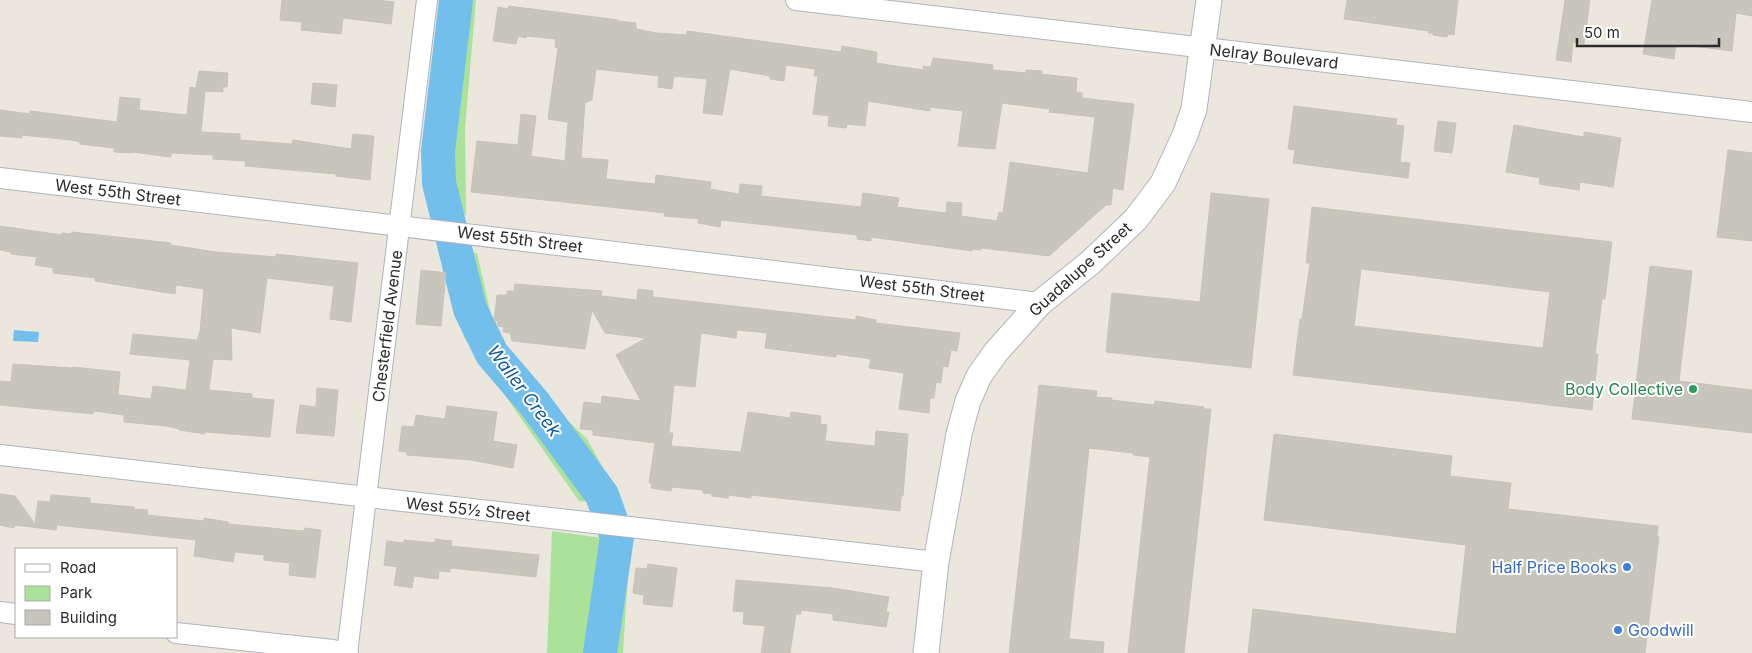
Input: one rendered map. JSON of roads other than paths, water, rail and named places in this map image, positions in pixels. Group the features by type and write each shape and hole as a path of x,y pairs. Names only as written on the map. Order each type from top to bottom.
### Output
{"street":[{"name":"Chesterfield Avenue","path":"348,653 427,0"},
{"name":"Nelray Boulevard","path":"796,0 1752,112"},
{"name":"Guadalupe Street","path":"926,653 936,562 959,434 968,401 979,376 994,355 1040,303 1112,243 1142,212 1162,183 1185,135 1194,109 1210,0"},
{"name":"West 55th Street","path":"0,178 1040,303"},
{"name":"West 55½ Street","path":"0,455 936,562"},
{"path":"0,612 15,614"},
{"path":"178,633 348,653"}],"water":[{"path":"14,330 39,332 38,342 13,341"}],"waterway":[{"name":"Waller Creek","path":"456,0 438,151 439,183 470,309 492,354 534,403 602,495 617,537 600,653"}],"place":[{"name":"Body Collective","path":"1693,389"},
{"name":"Half Price Books","path":"1627,567"},
{"name":"Goodwill","path":"1618,630"}]}
